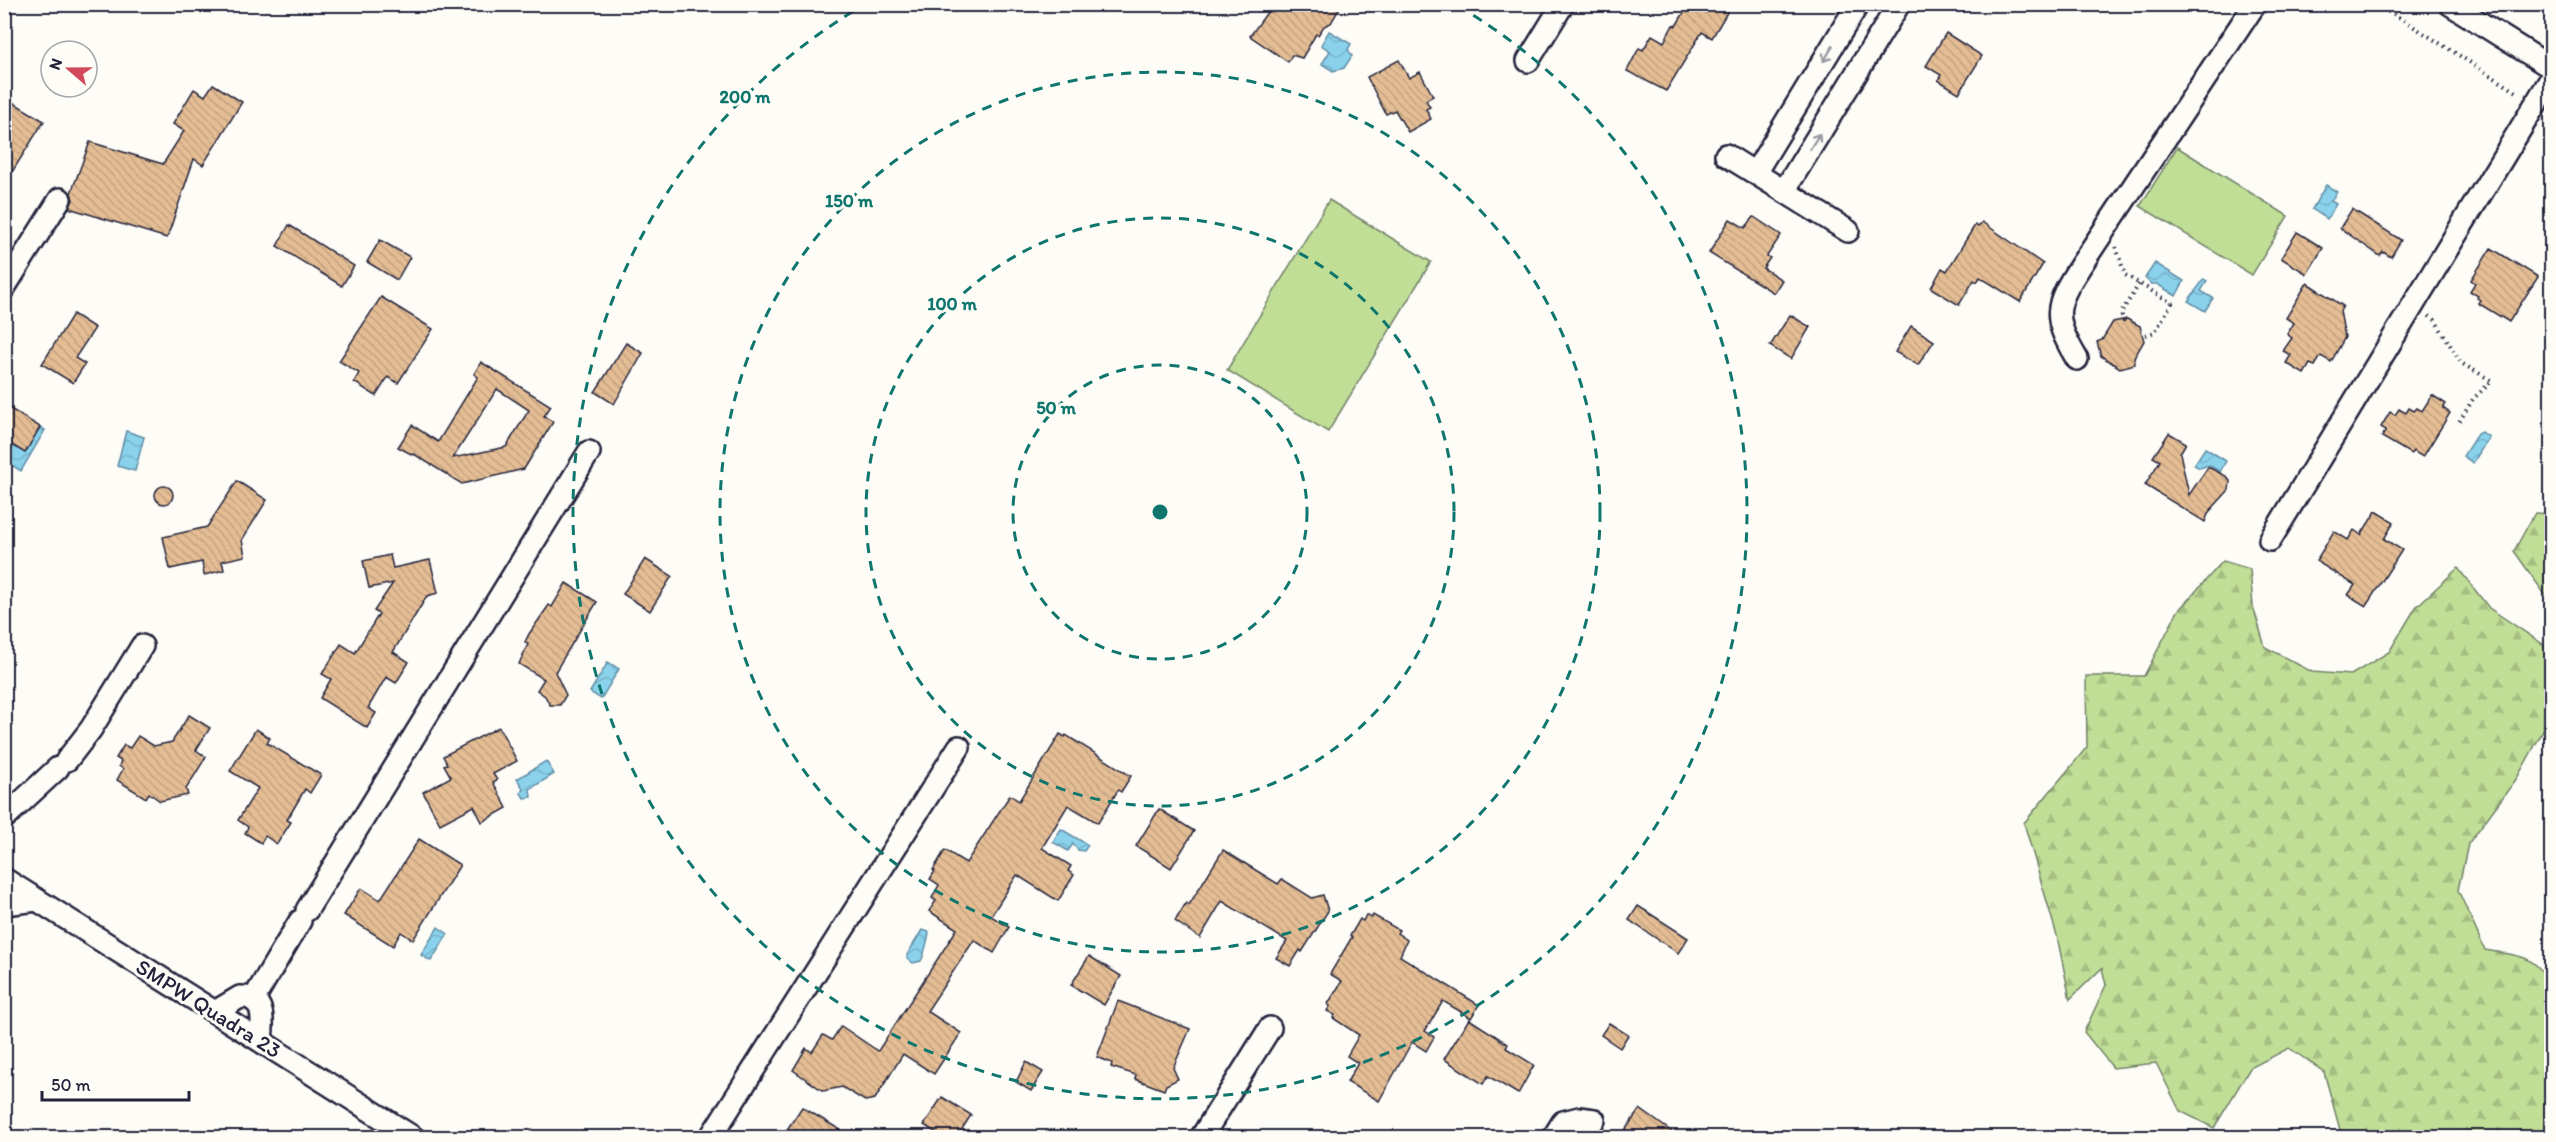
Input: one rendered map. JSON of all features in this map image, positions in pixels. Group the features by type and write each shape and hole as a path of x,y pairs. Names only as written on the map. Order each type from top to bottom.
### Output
{"street":[{"path":"1528,61 1563,4"},
{"path":"1755,173 1858,4"},
{"path":"1784,191 1895,12 1869,4"},
{"path":"2077,359 2066,340 2059,319 2062,298 2108,224 2255,4"},
{"path":"2450,4 2552,68"},
{"path":"2270,540 2552,77"},
{"path":"1726,155 1848,231"},
{"path":"4,288 60,199"},
{"path":"253,1000 589,452"},
{"path":"4,818 62,764 91,729 142,646"},
{"path":"710,1137 959,747"},
{"name":"SMPW Quadra 23","path":"4,879 414,1137"},
{"path":"4,904 37,900"},
{"path":"215,1012 240,997 253,1000 260,1007 262,1015 261,1041"},
{"path":"1201,1137 1270,1028"},
{"path":"1553,1137 1563,1122 1579,1118 1594,1120"}],"path":[{"path":"2365,4 2392,13 2524,96 2534,107"},
{"path":"2108,224 2125,275 2172,303 2156,332 2146,335"},
{"path":"2124,322 2121,313 2139,284"},
{"path":"2413,305 2435,320 2461,363 2492,381 2487,382 2458,422"}],"green space":[{"path":"2177,147 2288,216 2252,275 2140,206"},
{"path":"1329,200 1431,262 1328,432 1227,370"},
{"path":"2535,513 2551,514 2551,603 2514,551"},
{"path":"2223,561 2250,569 2253,606 2265,647 2312,672 2351,675 2389,652 2416,607 2458,568 2489,608 2547,647 2544,729 2517,778 2468,844 2458,890 2485,950 2516,955 2531,961 2551,985 2551,1067 2543,1074 2551,1077 2551,1137 2342,1137 2324,1072 2289,1048 2250,1068 2214,1128 2180,1111 2156,1063 2113,1068 2084,1032 2106,985 2102,968 2070,999 2057,936 2024,823 2087,747 2086,676 2144,676 2178,611"}],"water":[{"path":"1329,31 1351,44 1348,49 1352,56 1344,68 1333,71 1322,64 1330,51 1321,45"},
{"path":"2326,185 2337,192 2331,201 2336,204 2327,219 2312,209"},
{"path":"2155,263 2184,281 2176,296 2157,284 2151,284 2145,278"},
{"path":"2204,279 2207,281 2201,291 2213,298 2205,311 2188,301"},
{"path":"40,427 45,430 21,471 5,461 14,446 25,453"},
{"path":"126,431 144,437 135,471 117,466"},
{"path":"2481,432 2489,437 2473,463 2463,456 2477,434"},
{"path":"2205,448 2226,461 2220,472 2209,465 2200,468 2194,465"},
{"path":"608,662 619,669 601,699 590,692"},
{"path":"546,761 554,774 530,789 531,797 524,798 521,793 523,788 517,779"},
{"path":"1061,829 1088,845 1084,851 1078,850 1073,844 1068,851 1053,842"},
{"path":"438,927 448,934 431,961 421,955"},
{"path":"922,930 929,932 926,947 921,961 913,963 907,955"}],"building":[{"path":"1273,4 1342,4 1331,23 1324,26 1318,35 1316,34 1302,58 1292,55 1288,62 1250,36"},
{"path":"1689,4 1732,4 1712,38 1702,32 1666,91 1627,71 1639,48 1643,50 1652,35 1664,42 1673,25 1676,26"},
{"path":"1946,33 1982,56 1959,93 1938,80 1941,75 1926,66"},
{"path":"1399,60 1409,78 1420,72 1433,96 1426,100 1430,107 1426,109 1431,119 1408,132 1395,110 1386,114 1367,77"},
{"path":"213,84 242,102 203,165 194,159 167,238 69,208 73,200 71,193 90,142 163,164 184,131 173,124 194,89 205,96"},
{"path":"4,97 44,121 4,185"},
{"path":"2352,209 2401,240 2391,257 2383,252 2380,256 2340,228"},
{"path":"1754,217 1781,235 1767,256 1770,258 1763,268 1782,280 1774,293 1709,253 1730,219 1745,228"},
{"path":"1982,222 2043,264 2020,302 1980,277 1977,282 1974,280 1959,305 1931,288 1942,268 1947,271 1975,225 1978,227"},
{"path":"289,225 354,266 342,286 277,246"},
{"path":"2297,232 2323,248 2307,274 2281,258"},
{"path":"380,240 410,257 397,280 367,262"},
{"path":"2491,248 2538,277 2509,322 2478,303 2480,300 2478,296 2470,291 2475,283 2471,280"},
{"path":"2307,283 2343,306 2340,311 2345,337 2331,362 2321,356 2315,366 2310,364 2304,374 2286,363 2291,355 2283,351 2292,338 2287,334 2294,323 2286,318"},
{"path":"381,297 433,329 398,383 388,377 376,396 354,382 359,373 339,361"},
{"path":"73,314 95,328 75,358 85,364 73,383 42,364"},
{"path":"1790,315 1810,327 1791,359 1770,346"},
{"path":"2127,319 2140,326 2144,341 2134,358 2135,364 2120,368 2101,356 2097,342 2102,340 2113,322"},
{"path":"1911,326 1934,341 1918,365 1895,352"},
{"path":"626,343 643,353 614,404 595,392"},
{"path":"481,362 551,406 544,416 553,422 524,469 462,484 414,454 398,447 412,425 438,442 478,377 474,374","holes":["497,389 529,410 506,447 453,458"]},
{"path":"2432,395 2446,404 2443,408 2450,413 2423,457 2413,451 2411,454 2382,437 2386,430 2381,427 2390,412 2395,415 2399,409 2406,413 2409,408 2422,411"},
{"path":"4,405 40,427 25,453 4,440"},
{"path":"2169,433 2186,443 2180,453 2189,495 2208,467 2226,476 2230,481 2229,490 2209,512 2205,522 2145,485 2160,461 2153,457"},
{"path":"237,481 267,500 242,540 245,556 222,561 224,570 204,575 202,562 170,569 163,537 207,527"},
{"path":"160,486 168,486 173,491 171,502 160,504 155,499 155,491"},
{"path":"2376,511 2394,522 2384,539 2402,550 2366,606 2348,595 2355,585 2316,561 2334,531 2348,540 2354,530 2361,535"},
{"path":"390,555 393,568 430,560 438,593 427,596 393,652 409,662 396,683 386,677 368,708 376,713 367,728 320,698 331,679 322,674 341,644 355,653 379,614 374,611 393,583 369,588 363,561"},
{"path":"645,559 672,576 650,611 623,594"},
{"path":"566,583 597,602 555,672 566,695 560,705 550,705 545,696 537,690 544,679 519,664 528,644 525,642 529,634 549,605 552,607"},
{"path":"189,715 210,728 196,750 206,757 186,789 188,795 160,801 149,793 146,798 117,780 123,769 119,766 121,761 116,758 124,745 130,748 138,736 154,746 172,742"},
{"path":"499,727 517,761 493,774 497,780 493,782 507,808 482,822 474,806 440,824 423,792 451,777 444,765 447,764 443,756"},
{"path":"256,729 270,738 267,743 321,775 310,793 305,789 287,820 291,822 277,844 265,836 261,843 245,833 248,827 238,820 258,788 230,771"},
{"path":"1060,734 1065,737 1066,735 1131,776 1121,792 1118,790 1098,823 1068,805 1042,848 1071,866 1068,871 1074,875 1058,901 1017,875 991,916 1009,927 994,953 974,940 927,1011 961,1033 934,1074 903,1054 875,1099 865,1101 842,1087 823,1091 793,1070 806,1048 812,1052 823,1035 832,1040 841,1026 878,1051 957,929 929,911 936,901 932,898 939,885 930,879 935,871 933,870 945,850 966,863 1010,795 1019,801"},
{"path":"1159,809 1194,831 1171,868 1136,846"},
{"path":"419,839 460,865 413,940 401,932 393,946 344,915 361,888 380,900"},
{"path":"1223,850 1278,884 1282,879 1312,898 1323,895 1328,911 1302,952 1300,950 1290,966 1276,958 1287,941 1222,901 1200,938 1175,921 1186,903 1189,905"},
{"path":"1638,906 1688,938 1678,953 1629,920"},
{"path":"1366,915 1372,918 1373,915 1399,930 1397,933 1407,940 1400,956 1479,1005 1471,1018 1443,1001 1425,1031 1434,1037 1426,1051 1412,1042 1379,1101 1347,1082 1358,1063 1347,1056 1359,1035 1333,1018 1335,1015 1327,1011 1330,1006 1328,1004 1342,981 1330,974 1360,919 1363,921"},
{"path":"1089,956 1121,976 1104,1005 1071,985"},
{"path":"1118,1001 1190,1029 1173,1068 1178,1079 1166,1085 1164,1090 1135,1079 1136,1075 1111,1067 1112,1063 1097,1057"},
{"path":"1469,1019 1508,1044 1506,1048 1534,1065 1518,1094 1488,1076 1483,1084 1444,1059"},
{"path":"1609,1023 1628,1035 1620,1048 1601,1035"},
{"path":"1026,1062 1043,1072 1031,1091 1016,1082"},
{"path":"942,1097 971,1115 957,1137 943,1137 924,1125"},
{"path":"802,1107 852,1137 782,1137"},
{"path":"1640,1109 1679,1137 1620,1137"}]}
